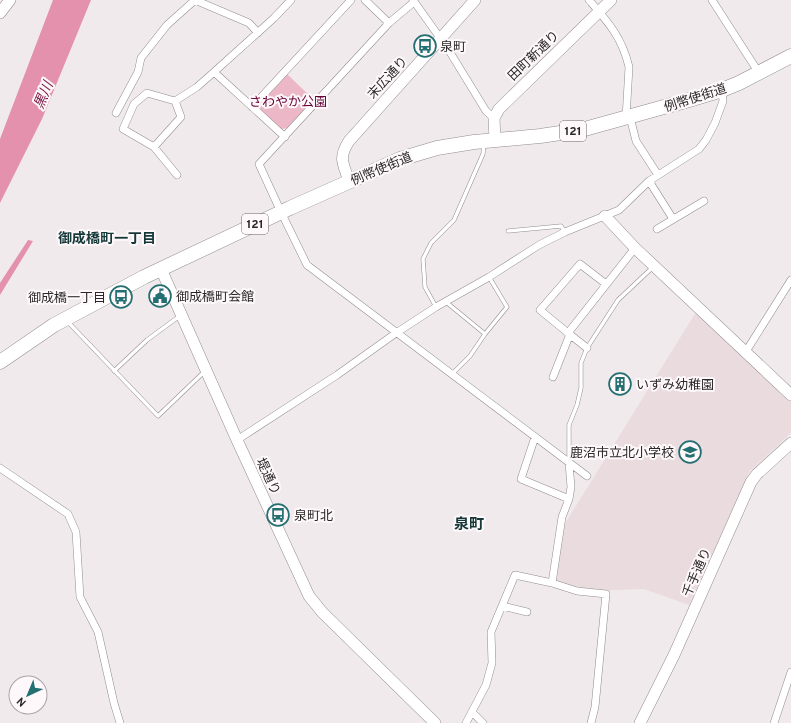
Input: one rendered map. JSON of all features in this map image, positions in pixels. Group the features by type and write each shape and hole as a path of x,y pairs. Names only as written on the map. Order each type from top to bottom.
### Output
{"highway":[{"name":"例幣使街道","path":"0,362 26,343 108,295 281,212 411,155 437,148 581,130 722,90 791,56"}],"street":[{"path":"0,13 10,0"},
{"path":"116,113 138,72 141,58 167,25 195,0 249,23 258,33"},
{"path":"177,174 154,147 123,129 134,104 147,93 175,101 197,87 258,33 291,0"},
{"path":"252,107 350,0"},
{"path":"365,0 389,23"},
{"name":"末広通り","path":"350,181 342,158 343,150 349,141 475,0"},
{"path":"589,0 616,33 623,46 629,67 628,117 636,142 658,175"},
{"name":"田町新通り","path":"494,118 498,109 611,0"},
{"path":"712,0 759,73"},
{"path":"490,141 494,118 486,111 448,49 440,40 414,1 389,23 259,164 307,265 586,476"},
{"path":"214,72 285,137"},
{"path":"237,440 337,375 436,306 446,302 489,277 539,245 565,232 619,210 649,181 699,149 706,140 715,123 723,101 722,90"},
{"path":"154,147 182,117 175,101"},
{"path":"649,181 674,220"},
{"path":"657,229 704,201"},
{"path":"605,216 635,248 791,395"},
{"path":"553,377 569,333 635,248"},
{"path":"587,348 540,310 580,264 606,284"},
{"name":"堤通り","path":"161,269 237,440 309,596 322,612 436,723"},
{"path":"745,352 791,280"},
{"path":"535,437 521,478 569,499"},
{"name":"千手通り","path":"640,723 674,655 751,482 757,474 791,443"},
{"path":"552,584 562,517 569,499 571,487 569,463"},
{"path":"0,468 68,514 76,532 80,597 98,632 120,723"},
{"path":"466,723 486,685 492,663 491,632 515,575 577,590 606,594 595,707 591,723"},
{"path":"502,606 527,612"},
{"path":"774,723 791,672"},
{"path":"472,712 483,723"}],"lane":[{"path":"436,306 425,287 423,259 431,244 454,220 490,141"},
{"path":"508,231 561,226 565,232"},
{"path":"569,463 569,425 577,405 581,388 581,363 587,348 618,300 654,266"},
{"path":"452,374 470,356 507,307 489,277"},
{"path":"446,302 486,334"},
{"path":"114,371 147,340 181,314"},
{"path":"65,319 158,416 206,370"}],"shaded area":[{"name":"鹿沼市立北小学校","path":"696,312 791,402 791,433 750,471 689,605 644,589 587,591 557,581 561,530"}],"green space":[{"name":"さわやか公園","path":"287,74 313,99 288,128 281,129 260,110 261,103"}],"water":[{"name":"黒川","path":"53,0 91,0 42,119 0,203 0,139"},
{"path":"28,240 33,241 0,295 0,283"}],"place":[{"name":"泉町","path":"425,46"},
{"name":"御成橋町会館","path":"160,296"},
{"name":"御成橋一丁目","path":"121,297"},
{"name":"いずみ幼稚園","path":"620,384"},
{"name":"鹿沼市立北小学校","path":"690,452"},
{"name":"泉町北","path":"278,515"}],"district":[{"name":"御成橋町一丁目","path":"107,238"},
{"name":"泉町","path":"469,524"}]}
